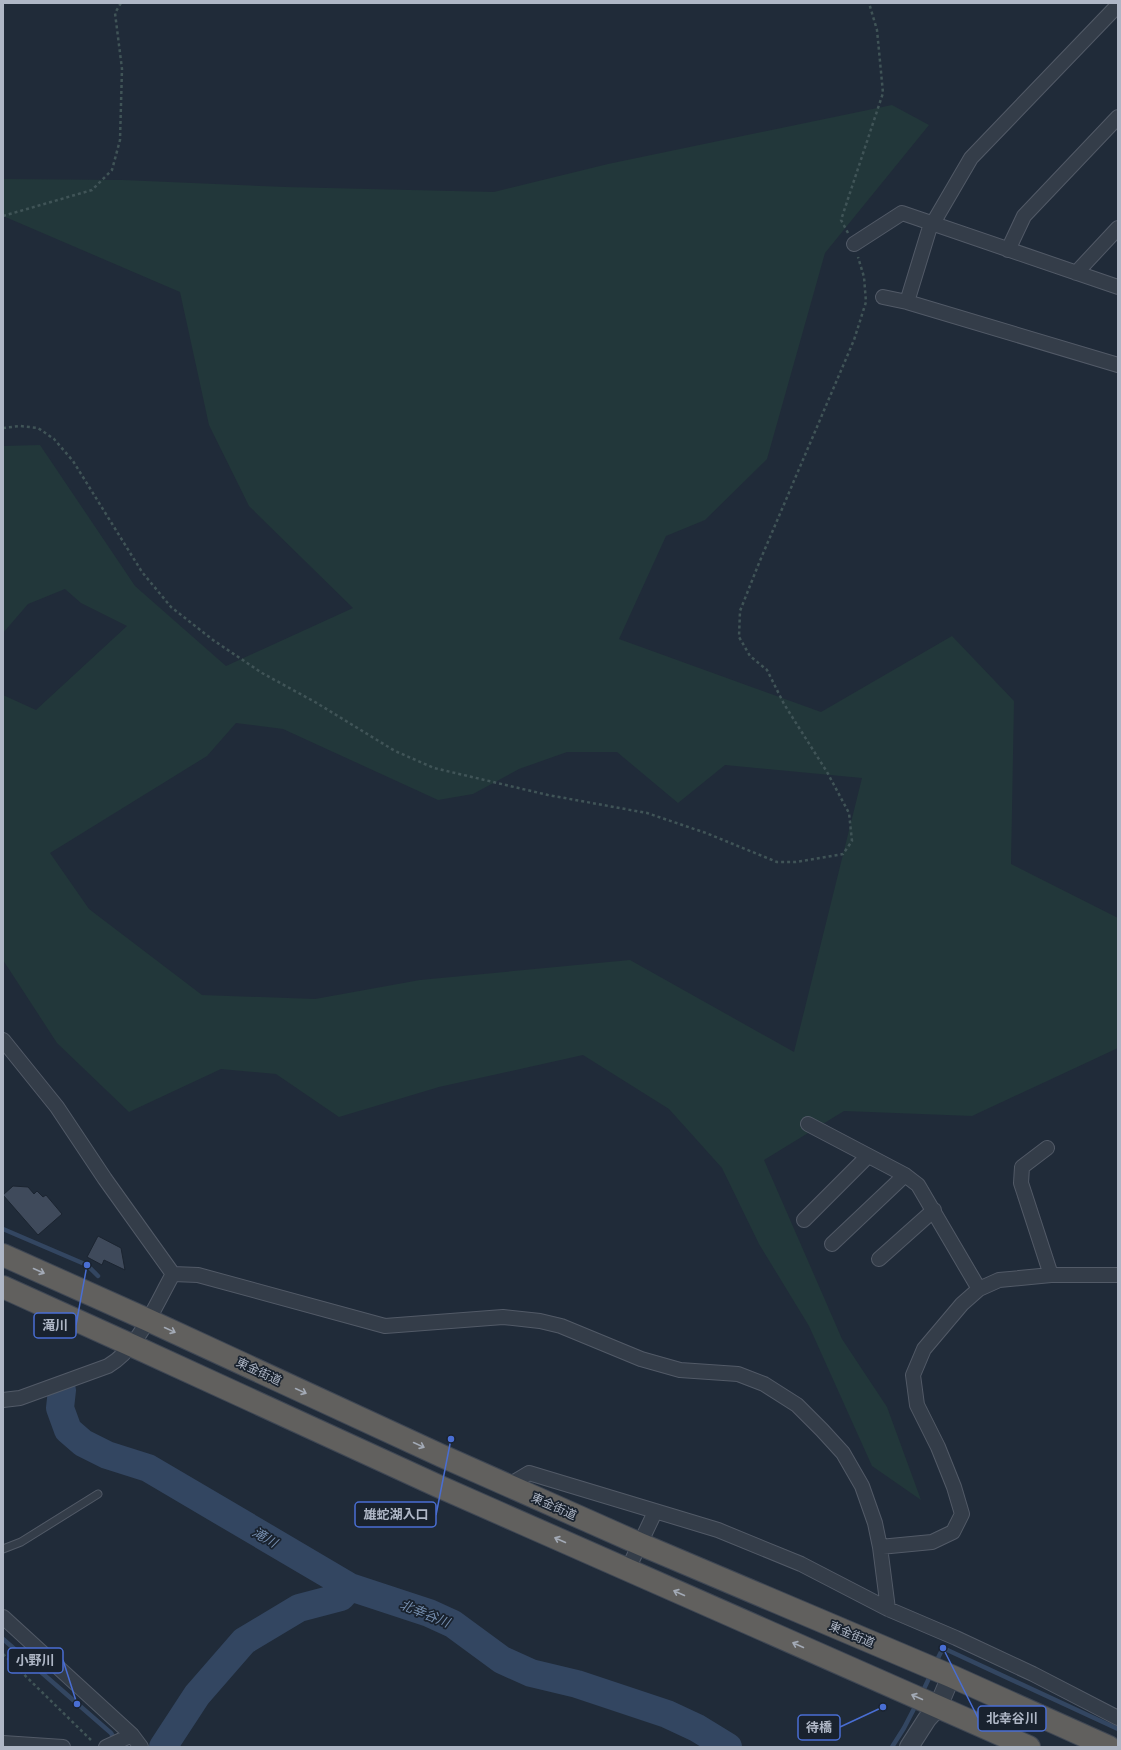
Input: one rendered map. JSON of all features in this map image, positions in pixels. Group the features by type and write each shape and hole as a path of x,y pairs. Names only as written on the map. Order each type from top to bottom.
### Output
{"highway":[{"name":"東金街道","path":"3,1255 148,1320 442,1456 640,1544 951,1676 1109,1747"},
{"path":"3,1287 438,1486 1029,1747"}],"street":[{"path":"907,302 929,230 971,158 1118,6"},
{"path":"1008,250 1024,216 1118,117"},
{"path":"854,244 902,213 932,225 1118,287"},
{"path":"1076,273 1118,228"},
{"path":"883,297 907,302 1118,364"},
{"path":"3,1040 57,1107 105,1179 172,1274"},
{"path":"808,1124 905,1175 918,1185 979,1288"},
{"path":"1047,1148 1022,1168 1021,1184 1051,1275"},
{"path":"804,1220 868,1156"},
{"path":"832,1244 905,1175"},
{"path":"879,1259 934,1210"},
{"path":"3,1400 20,1398 108,1366 118,1360 131,1345 148,1320 172,1274"},
{"path":"172,1274 198,1275 385,1326 503,1317 540,1322 561,1326 641,1360 680,1370 738,1374 764,1384 797,1406 843,1453 862,1486 875,1523 880,1546 888,1609"},
{"path":"880,1546 932,1542 953,1532 962,1514 954,1487 938,1447 917,1405 913,1375 924,1349 962,1304 979,1288 999,1280 1051,1275 1118,1275"},
{"path":"509,1485 529,1473 718,1530 801,1564 888,1609 964,1641 1033,1674 1118,1718"},
{"path":"628,1570 655,1512"},
{"path":"3,1617 132,1736 140,1747"},
{"path":"909,1747 927,1719 938,1707 951,1676"},
{"path":"106,1747 132,1736"},
{"path":"3,1743 63,1747"}],"lane":[{"path":"3,1550 21,1542 98,1494"}],"path":[{"path":"3,216 92,190 112,170 120,140 122,69 115,13 120,3"},
{"path":"3,428 20,426 38,428 54,439 73,461 142,572 171,607 213,640 262,673 315,702 395,751 434,768 548,795 647,813 706,833 777,862 796,862 843,854 852,841 849,813 827,772 784,704 767,670 750,656 739,637 740,611 854,340 866,302 864,277 854,244 841,220 882,93 877,30 869,3"},
{"path":"3,1654 98,1747"}],"green space":[{"path":"892,105 929,125 825,253 767,459 705,520 666,536 619,639 821,712 952,636 1014,701 1011,864 1118,918 1118,1048 972,1116 844,1111 764,1160 842,1339 887,1407 921,1500 872,1466 809,1326 759,1244 722,1168 669,1109 583,1055 439,1087 339,1117 276,1074 221,1069 129,1112 57,1043 3,960 3,695 36,710 127,626 81,603 65,589 28,604 3,633 3,446 40,445 135,586 226,666 353,608 249,506 209,425 180,292 3,216 3,179 123,180 286,187 494,192 608,164","holes":["236,723 283,729 438,800 473,794 519,769 567,752 617,752 678,803 725,765 862,778 794,1052 630,960 420,980 315,999 202,995 89,909 50,853 207,756"]}],"building":[{"path":"13,1186 28,1187 34,1194 37,1191 43,1197 46,1195 62,1214 38,1235 3,1195"},
{"path":"98,1236 121,1248 125,1270 104,1260 102,1265 87,1257"}],"waterway":[{"name":"滝川","path":"3,1229 87,1265 98,1276"},
{"name":"北幸谷川","path":"62,1390 60,1408 68,1430 83,1443 107,1455 148,1468 350,1587 429,1613 453,1624 502,1660 531,1673 577,1684 667,1714 697,1728 728,1747"},
{"name":"北幸谷川","path":"163,1747 197,1695 244,1641 299,1608 341,1597 350,1587"},
{"path":"3,1639 111,1733 116,1741"},
{"name":"北幸谷川","path":"935,1664 943,1648 1118,1729"},
{"name":"北幸谷川","path":"922,1693 931,1674"},
{"name":"北幸谷川","path":"892,1747 917,1703"}],"place":[{"name":"滝川","path":"87,1265"},
{"name":"雄蛇湖入口","path":"451,1439"},
{"name":"北幸谷川","path":"943,1648"},
{"name":"小野川","path":"77,1704"},
{"name":"待橋","path":"883,1707"}]}
